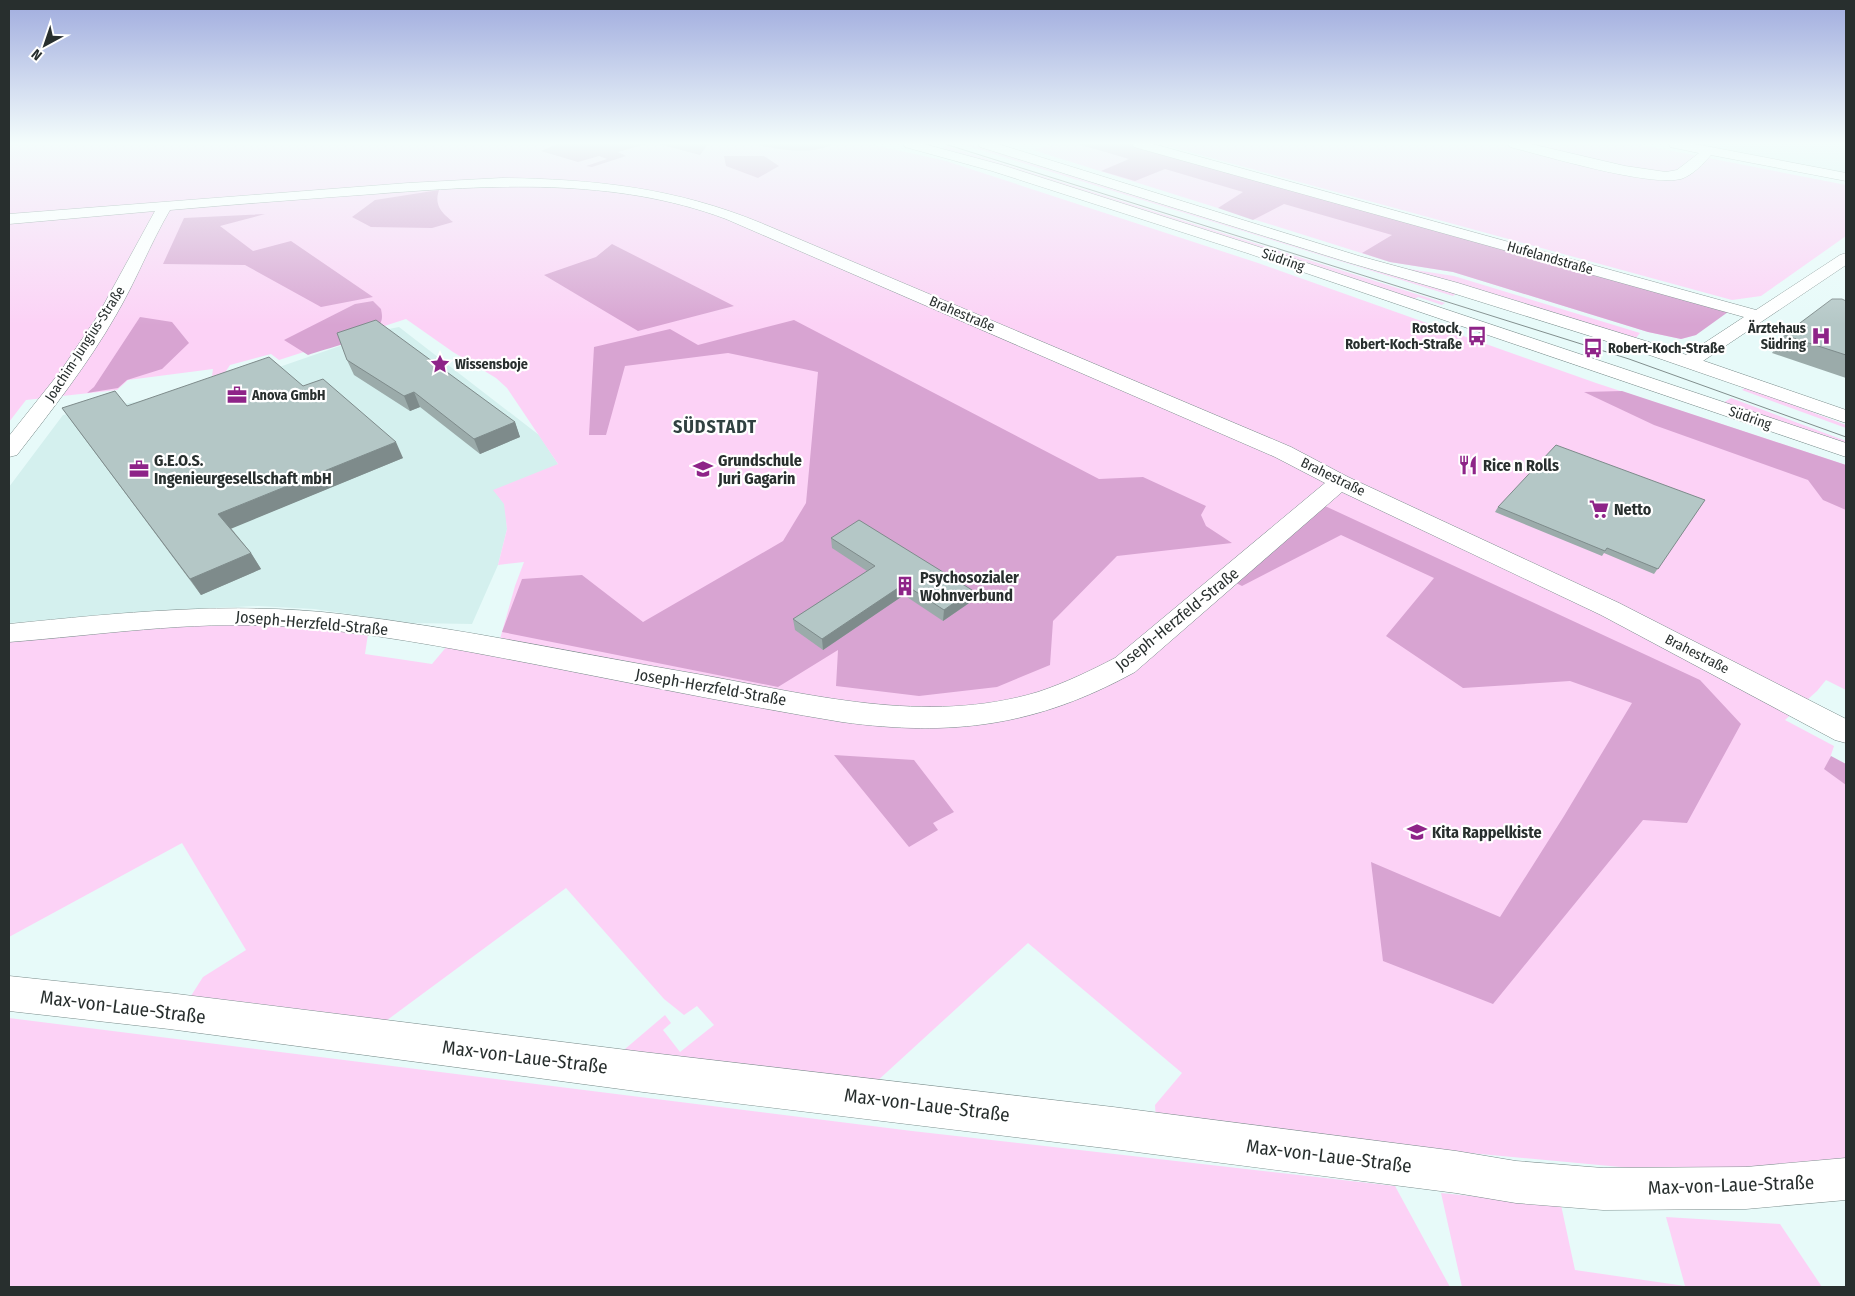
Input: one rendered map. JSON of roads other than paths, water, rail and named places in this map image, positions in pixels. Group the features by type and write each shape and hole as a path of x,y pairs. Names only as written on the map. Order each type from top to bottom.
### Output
{"street":[{"name":"Brahestraße","path":"9,219 173,204"},
{"name":"Brahestraße","path":"694,204 749,223 848,264 1275,448 1340,482 1610,609 1846,732"},
{"name":"Südring","path":"1108,204 1235,244 1846,450"},
{"name":"Südring","path":"1176,204 1353,260 1462,289 1690,361 1846,417"},
{"name":"Hufelandstraße","path":"1357,204 1760,316"},
{"name":"Joachim-Jungius-Straße","path":"12,443 52,396 104,321 166,205"},
{"path":"1654,385 1846,258"},
{"name":"Joseph-Herzfeld-Straße","path":"9,632 178,617 256,616 318,620 452,638 851,713 918,719 961,717 1026,706 1062,696 1125,665 1340,482"},
{"name":"Max-von-Laue-Straße","path":"9,993 169,1011 643,1072 1103,1126 1456,1172 1516,1182 1603,1189 1746,1188 1846,1179"}],"tram line":[{"path":"1137,204 1629,359 1846,437"}],"place":[{"name":"Rostock, Robert-Koch-Straße","path":"1477,336"},
{"name":"Ärztehaus Südring","path":"1821,336"},
{"name":"Robert-Koch-Straße","path":"1593,348"},
{"name":"Wissensboje","path":"440,364"},
{"name":"Anova GmbH","path":"237,395"},
{"name":"Rice n Rolls","path":"1468,465"},
{"name":"G.E.O.S. Ingenieurgesellschaft mbH","path":"139,469"},
{"name":"Grundschule Juri Gagarin","path":"703,469"},
{"name":"Netto","path":"1599,509"},
{"name":"Psychosozialer Wohnverbund","path":"905,586"},
{"name":"Kita Rappelkiste","path":"1417,832"}],"district":[{"name":"SÜDSTADT","path":"715,427"}]}
